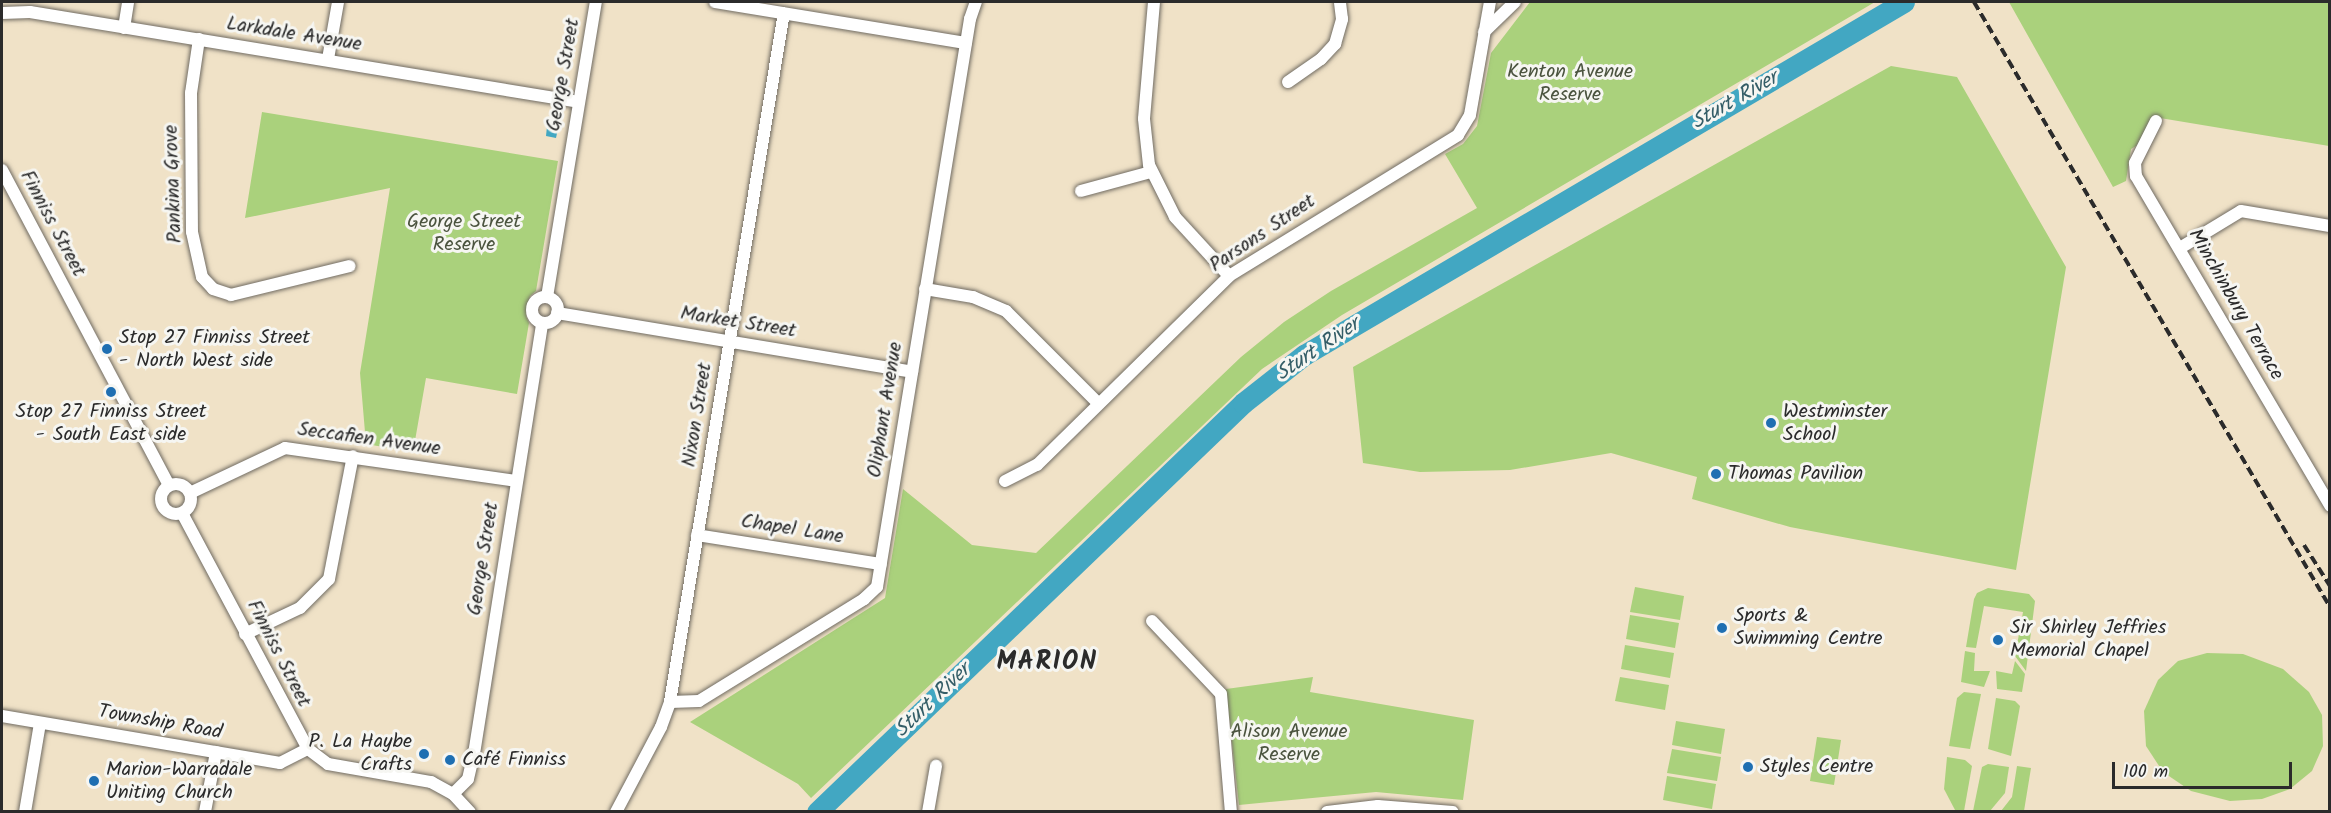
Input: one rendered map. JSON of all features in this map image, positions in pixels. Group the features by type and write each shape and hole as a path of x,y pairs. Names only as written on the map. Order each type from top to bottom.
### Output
{"street":[{"path":"124,28 128,2"},
{"path":"328,59 338,2"},
{"name":"George Street","path":"547,297 597,2"},
{"path":"715,2 966,44"},
{"name":"Oliphant Avenue","path":"670,702 699,701 864,599 877,586 966,44 976,2"},
{"path":"1154,2 1143,119 1151,172 1175,217 1229,276"},
{"path":"1288,82 1322,59 1335,44 1342,19 1340,2"},
{"name":"Parsons Street","path":"1005,481 1037,465 1229,276 1458,135 1470,115 1490,2"},
{"path":"1484,32 1515,2"},
{"name":"Larkdale Avenue","path":"2,13 30,12 328,59 579,102"},
{"name":"Nixon Street","path":"616,812 644,761 670,702 784,13"},
{"name":"Pankina Grove","path":"199,39 191,93 192,232 202,277 213,289 231,295 350,266"},
{"name":"Minchinbury Terrace","path":"2156,121 2135,163 2136,176 2329,503"},
{"name":"Finniss Street","path":"2,171 169,486"},
{"path":"1081,191 1151,172"},
{"path":"2180,248 2241,211 2330,226"},
{"path":"925,289 973,297 1006,311 1098,403"},
{"path":"547,297 557,305 558,313 554,320 542,323 532,310 535,302 547,297"},
{"name":"Market Street","path":"558,313 912,372"},
{"name":"George Street","path":"453,794 468,779 474,754 542,323"},
{"name":"Seccafien Avenue","path":"190,493 285,448 516,481"},
{"path":"246,634 300,608 329,579 353,456"},
{"path":"181,485 190,493 191,502 182,513 167,512 162,504 162,494 169,486 181,485"},
{"name":"Finniss Street","path":"182,513 308,749 328,764 431,782 453,794 470,812"},
{"name":"Chapel Lane","path":"698,535 880,564"},
{"path":"1152,621 1221,694 1231,812"},
{"name":"Township Road","path":"2,716 280,763 308,749"},
{"path":"26,812 40,723"},
{"path":"205,812 216,752"},
{"path":"928,812 936,766"},
{"path":"1327,812 1378,809 1453,812"}],"green space":[{"name":"Kenton Avenue Reserve","path":"1530,2 1875,2 1342,315 1262,369 811,798 798,784 690,722 885,598 903,489 972,545 1036,553 1241,357 1284,322 1331,291 1477,208 1445,154 1463,144 1477,126 1491,53"},
{"path":"2009,2 2329,2 2329,146 2154,117 2146,140 2131,149 2126,181 2113,187"},
{"path":"1891,66 1957,77 2066,267 2016,570 1790,527 1692,499 1697,477 1611,453 1510,470 1420,472 1363,463 1353,367"},
{"name":"George Street Reserve","path":"262,112 558,161 536,291 530,296 526,316 529,323 517,394 426,378 413,452 366,444 360,373 390,188 245,218"},
{"path":"1635,587 1684,596 1680,620 1630,612"},
{"path":"1988,588 2029,594 2035,601 2026,671 2015,656 2023,612 1984,606 1976,648 1966,647 1974,599 1977,593"},
{"path":"1630,615 1679,623 1675,648 1626,639"},
{"path":"1625,645 1674,653 1670,678 1621,669"},
{"path":"1965,651 1975,653 1974,671 1990,671 1984,687 1961,682"},
{"path":"2207,653 2243,654 2283,669 2309,692 2322,715 2323,746 2312,771 2290,789 2262,799 2230,801 2191,791 2163,772 2146,746 2144,711 2158,680 2178,661"},
{"path":"2015,661 2025,674 2022,692 1997,689 1996,671 2012,674"},
{"name":"Alison Avenue Reserve","path":"1313,677 1310,692 1474,720 1463,800 1376,792 1239,805 1226,689"},
{"path":"1620,677 1669,685 1665,710 1615,701"},
{"path":"1964,692 1981,694 1970,749 1949,746 1957,698"},
{"path":"1996,698 2015,701 2020,706 2011,756 1988,749"},
{"path":"1676,721 1725,729 1721,754 1672,745"},
{"path":"1817,737 1841,740 1834,785 1810,781"},
{"path":"1672,749 1721,757 1717,781 1667,773"},
{"path":"1947,757 1965,760 1972,766 1964,811 1955,810 1944,789"},
{"path":"1988,764 2009,767 2005,793 1990,811 1973,811 1982,767"},
{"path":"2017,766 2031,768 2024,811 2001,811 2012,797"},
{"path":"1667,776 1716,784 1712,809 1663,800"}],"water":[{"path":"548,117 560,119 556,138 546,136"}],"waterway":[{"name":"Sturt River","path":"817,812 1243,403 1304,355 1904,2"}],"railway":[{"path":"1974,2 2330,607"},
{"path":"2304,545 2330,586"}],"place":[{"name":"Stop 27 Finniss Street - North West side","path":"107,349"},
{"name":"Stop 27 Finniss Street - South East side","path":"111,392"},
{"name":"Westminster School","path":"1771,423"},
{"name":"Thomas Pavilion","path":"1716,474"},
{"name":"Sports & Swimming Centre","path":"1722,628"},
{"name":"Sir Shirley Jeffries Memorial Chapel","path":"1998,640"},
{"name":"P. La Haybe Crafts","path":"424,754"},
{"name":"Café Finniss","path":"450,760"},
{"name":"Styles Centre","path":"1748,767"},
{"name":"Marion-Warradale Uniting Church","path":"94,781"}],"district":[{"name":"MARION","path":"1047,663"}]}
